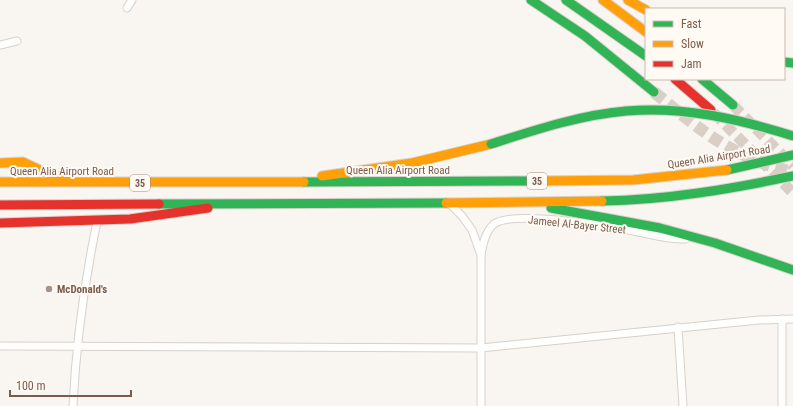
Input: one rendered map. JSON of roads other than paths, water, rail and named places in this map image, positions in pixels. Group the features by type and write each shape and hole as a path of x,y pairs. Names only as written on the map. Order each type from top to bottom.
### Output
{"main road":[{"path":"531,0 585,36 654,92"},
{"path":"566,0 645,55"},
{"path":"604,0 645,31"},
{"path":"628,0 645,9"},
{"path":"676,80 711,110"},
{"path":"703,80 733,105"},
{"path":"279,182 412,163 491,144 578,118 639,110 672,111 702,115 752,124 793,136"},
{"name":"Queen Alia Airport Road","path":"0,182 80,183 625,180 706,172 777,160 793,155"},
{"path":"0,162 23,162 42,171 80,183"},
{"name":"35","path":"0,205 531,204 662,198 727,190 793,176"},
{"path":"0,223 97,222 168,215 222,204"},
{"path":"531,204 647,226 695,237 793,270"}],"street":[{"path":"127,8 132,0"},
{"path":"0,45 18,41"},
{"name":"Jameel Al-Bayer Street","path":"450,204 462,216 472,230 481,255"},
{"name":"Jameel Al-Bayer Street","path":"481,406 481,255 485,237 490,228 498,222 511,218 603,226 679,239 695,237"},
{"path":"73,406 76,346 85,284 97,222"},
{"path":"782,319 782,406"},
{"path":"0,346 480,348 678,327 793,319"},
{"path":"678,327 683,406"}],"tunnel":[{"path":"654,92 702,130 735,151 752,159 793,172"},
{"path":"733,105 793,166"},
{"path":"714,113 793,193"}],"place":[{"name":"McDonald's","path":"49,289"}]}
